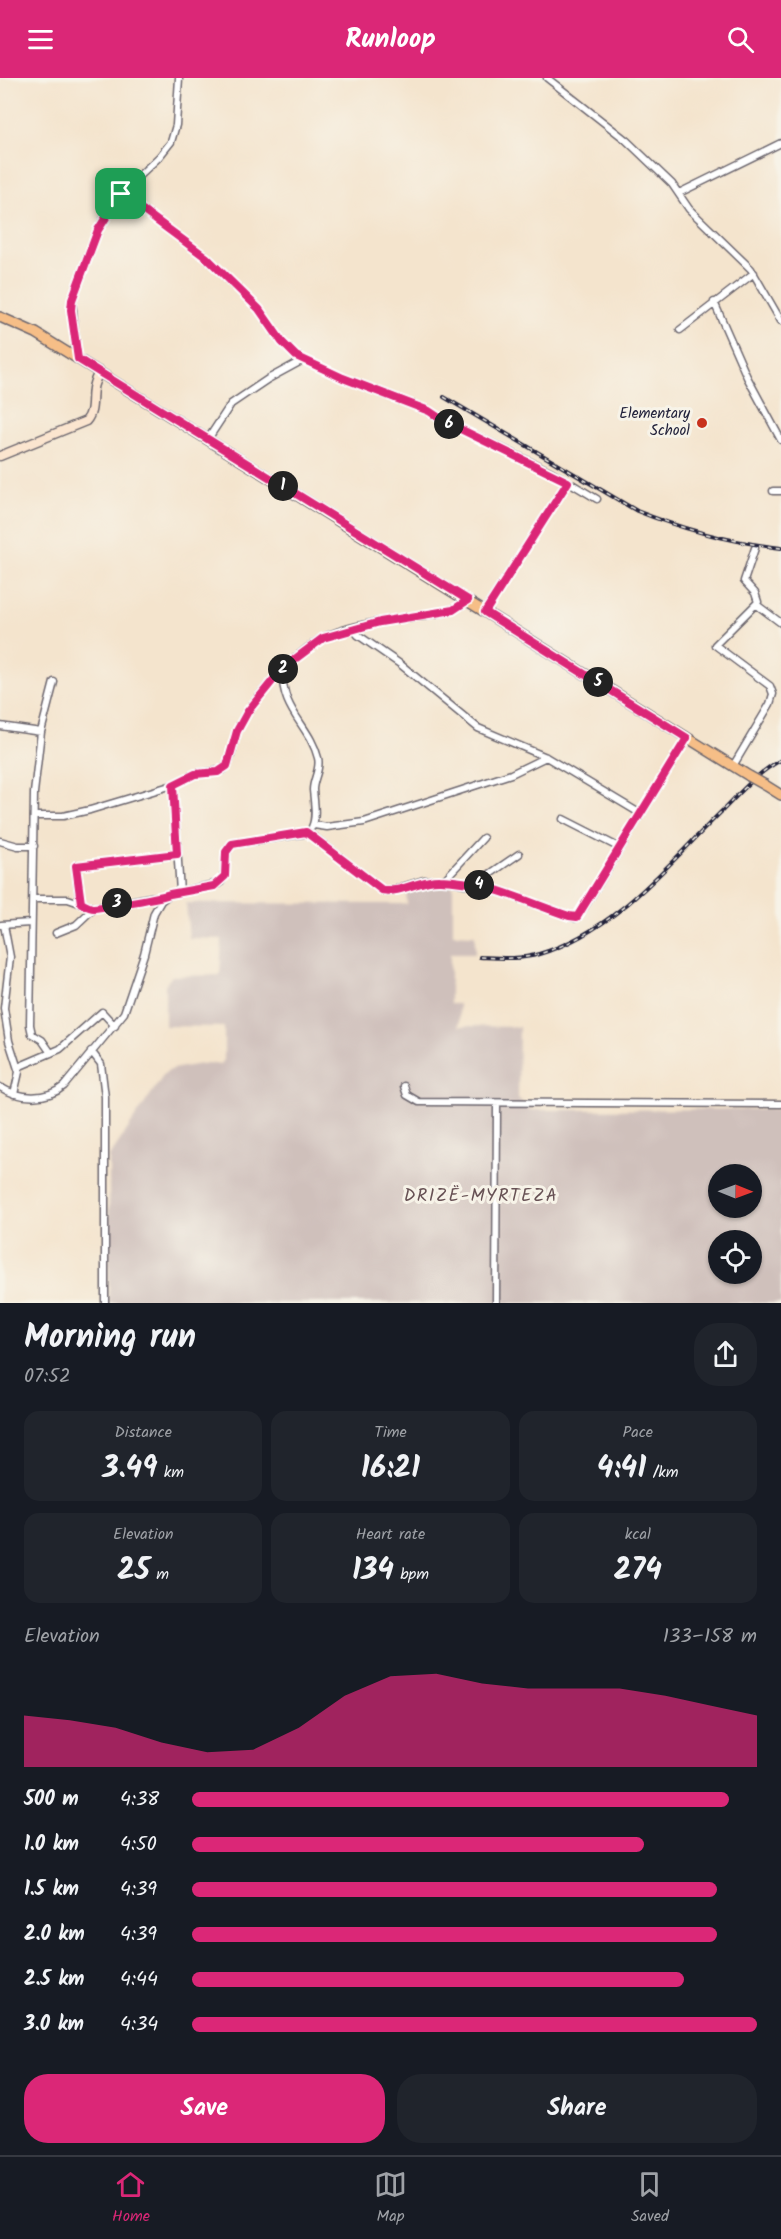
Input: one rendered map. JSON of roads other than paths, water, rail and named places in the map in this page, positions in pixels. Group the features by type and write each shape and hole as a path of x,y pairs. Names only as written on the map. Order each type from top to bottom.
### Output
{"main road":[{"path":"0,317 24,326 100,372 781,795"},
{"path":"0,456 86,421 91,412 92,385 100,372"}],"street":[{"path":"78,359 71,310 72,300 98,230 121,194 159,158 171,142 176,125 179,78"},
{"path":"547,78 626,140 679,193 689,209 754,273 781,321"},
{"path":"679,193 781,143"},
{"path":"121,194 207,258 259,309 282,342 303,360 429,411 444,421 568,482 597,500"},
{"path":"680,330 754,273"},
{"path":"714,302 747,377 781,440"},
{"path":"208,439 231,404 268,379 303,360"},
{"path":"485,612 568,482"},
{"path":"773,491 781,490"},
{"path":"733,766 770,704 772,691 770,686 715,645 757,605 758,596 744,581 755,548"},
{"path":"34,816 63,816 90,810 173,785 195,774 218,772 227,766 242,719 283,668 323,638 354,629 453,610 468,600"},
{"path":"757,605 781,623"},
{"path":"354,629 358,635 400,664 478,728 546,757 641,814"},
{"path":"283,668 283,685 293,715 311,742 318,759 313,788 314,825 309,833"},
{"path":"51,1053 31,1030 33,957 30,923 34,898 36,758 54,682"},
{"path":"0,726 41,732"},
{"path":"34,898 68,898 94,908 151,897 163,898 220,883 226,872 226,852 232,844 309,833 382,890 390,891 424,880 444,880 479,885 575,918 585,906 687,738"},
{"path":"314,825 327,827 364,822 511,774 546,757"},
{"path":"173,785 180,892"},
{"path":"563,819 620,848"},
{"path":"444,880 483,838"},
{"path":"0,842 18,846 34,846"},
{"path":"81,903 76,866 177,854"},
{"path":"479,885 484,878 519,854"},
{"path":"0,1087 14,1095 37,1096 59,1090 115,1026 127,1007 154,913 163,898"},
{"path":"56,933 76,925 94,908"},
{"path":"14,1095 18,1067 9,1041 4,1008 10,957 2,925 30,923"},
{"path":"18,1067 65,1045 102,1012 115,1026"},
{"path":"91,1051 101,1064 105,1097 105,1303"},
{"path":"405,1086 407,1095 419,1102 781,1104"},
{"path":"496,1303 497,1103"}],"railway":[{"path":"444,397 637,511 708,534 781,548"},
{"path":"480,957 532,956 567,943 592,930 639,894 750,783 781,760"}],"place":[{"name":"Elementary School","path":"702,423"}],"district":[{"name":"DRIZË-MYRTEZA","path":"481,1196"}]}
